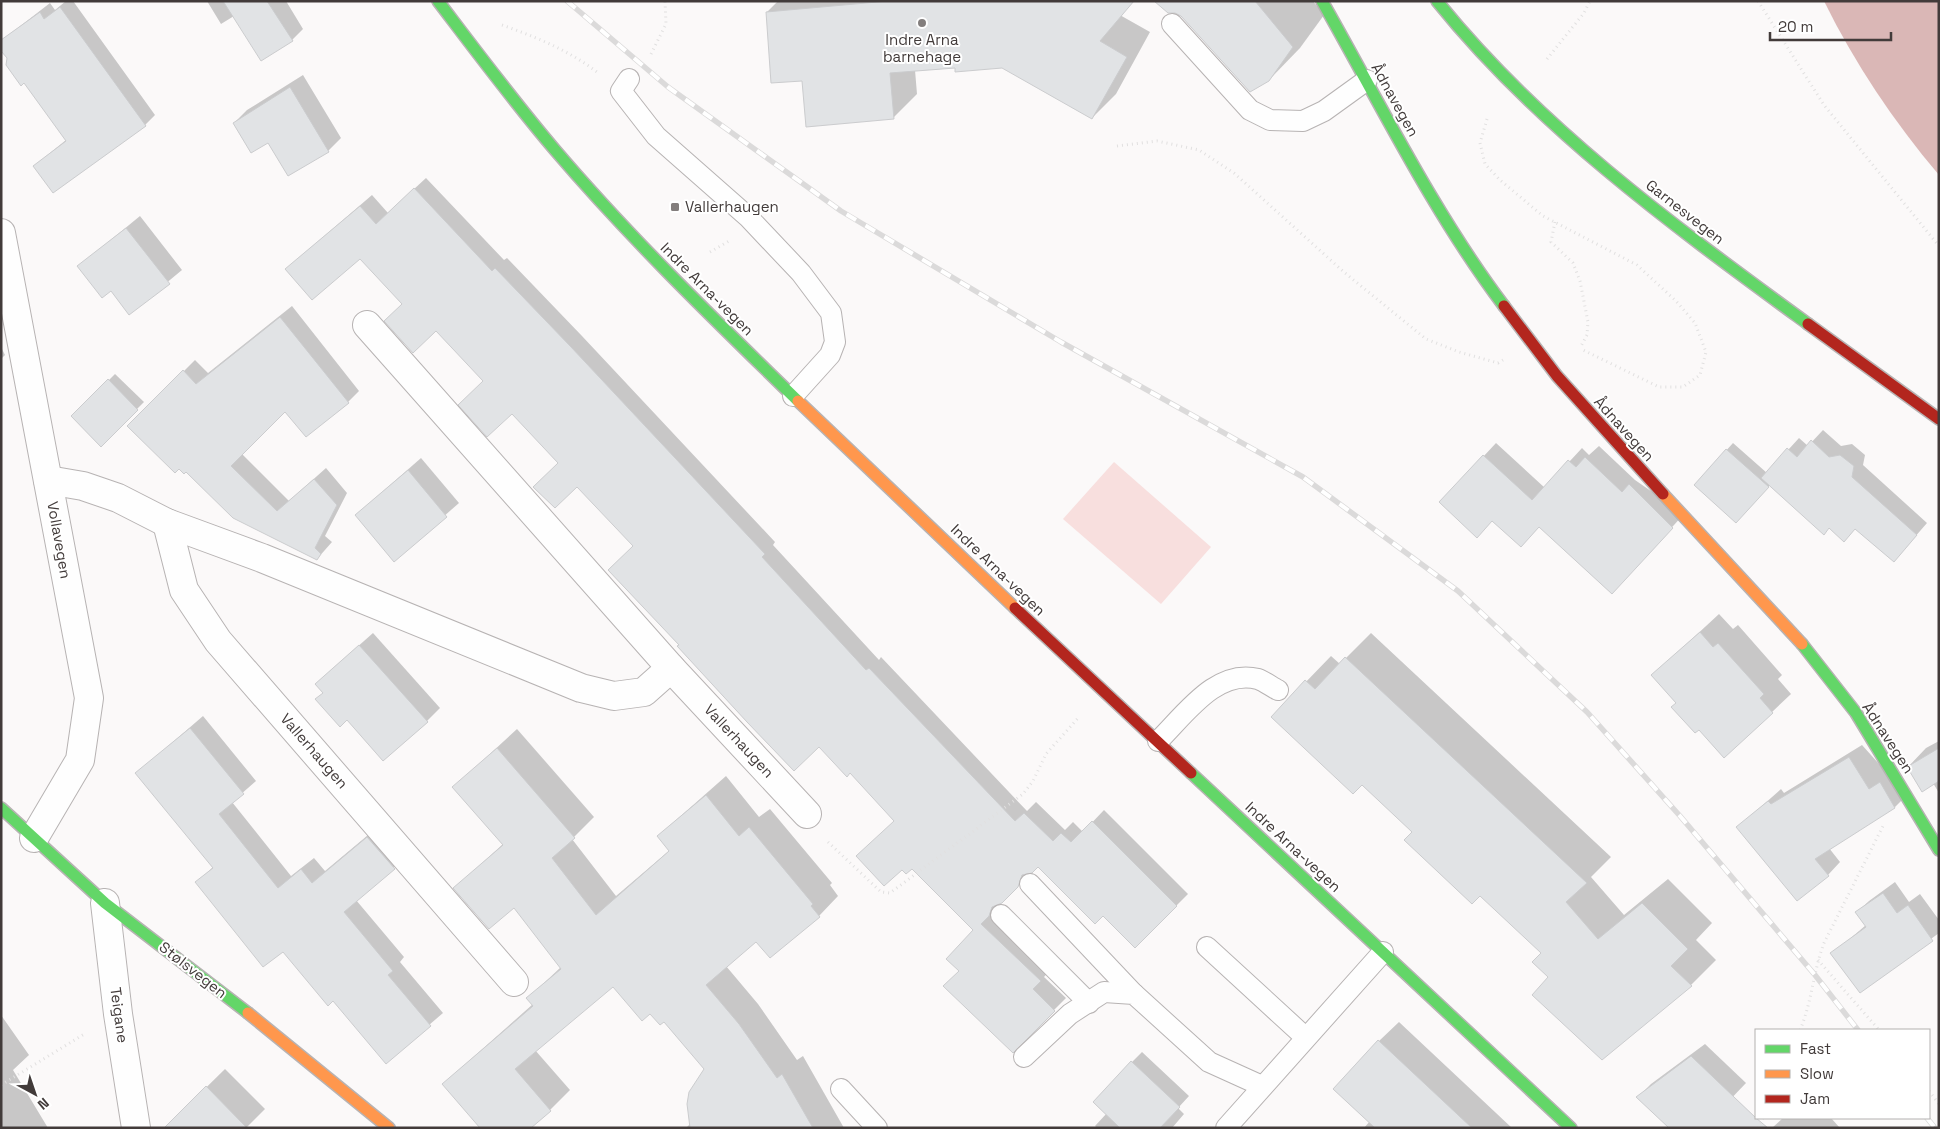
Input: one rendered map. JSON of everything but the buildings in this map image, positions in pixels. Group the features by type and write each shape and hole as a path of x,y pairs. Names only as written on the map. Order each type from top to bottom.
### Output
{"main road":[{"name":"Indre Arna-vegen","path":"438,1 491,72 572,170 665,269 793,396 1103,691 1571,1128"},
{"name":"Ådnavegen","path":"1322,1 1421,177 1482,277 1557,376 1648,478 1807,649 1856,713 1939,850"},
{"name":"Garnesvegen","path":"1437,1 1460,31 1559,128 1664,216 1939,419"},
{"name":"Stølsvegen","path":"1,808 105,903 272,1032 388,1128"}],"street":[{"name":"Vollavegen","path":"1,233 88,698 80,760 34,838"},
{"name":"Vallerhaugen","path":"367,325 672,668 807,814"},
{"path":"48,480 83,486 118,498 167,523 262,558 581,688 614,696 644,692 672,668"},
{"name":"Vallerhaugen","path":"167,523 184,590 218,641 514,982"},
{"name":"Teigane","path":"105,903 118,1014 136,1128"}],"lane":[{"path":"1172,24 1250,110 1270,120 1303,121 1324,111 1367,80"},
{"path":"625,85 656,136 748,217 801,273 831,312 834,342 830,355 793,396"},
{"path":"1158,741 1208,691 1229,678 1258,679 1278,690"},
{"path":"1030,884 1134,994 1209,1062 1262,1086"},
{"path":"1001,916 1089,1002"},
{"path":"1207,947 1305,1037"},
{"path":"1226,1128 1382,952"},
{"path":"1024,1057 1070,1014 1104,992 1134,994"},
{"path":"841,1089 877,1128"}],"path":[{"path":"651,54 666,24 665,1"},
{"path":"1547,59 1584,13 1590,1"},
{"path":"1758,1 1824,105 1939,246"},
{"path":"500,24 535,37 575,56 625,85"},
{"path":"1486,118 1480,142 1486,164 1519,196 1555,222 1636,265 1676,301 1694,323 1706,352 1700,375 1683,387 1660,387 1580,348 1572,347"},
{"path":"1117,146 1157,141 1198,150 1234,173 1345,273 1426,339 1458,352 1498,363 1506,359"},
{"path":"1555,222 1551,242 1573,263 1585,302 1587,335 1580,348"},
{"path":"807,814 829,844 882,892 890,893 1022,794 1034,781 1046,754 1103,691"},
{"path":"1800,1029 1807,1013 1818,960 1824,943 1903,788"},
{"path":"1818,960 1878,1029"},
{"path":"1,1085 118,1014"},
{"path":"1930,1092 1939,1104"}],"shaded area":[{"path":"1824,1 1939,1 1939,175 1876,92"},
{"path":"1114,462 1211,547 1161,604 1063,519"}],"railway":[{"path":"567,1 668,87 841,211 1061,342 1303,477 1458,591 1587,712 1680,816 1815,975 1857,1029"},
{"path":"1928,1119 1935,1128"}],"traffic: fast":[{"path":"438,1 525,114 584,183 674,278 798,401"},
{"path":"1322,1 1431,195 1478,270 1504,306"},
{"path":"1437,1 1477,48 1520,92 1612,175 1709,251 1808,324"},
{"path":"1802,644 1856,713 1939,850"},
{"path":"1191,773 1571,1128"},
{"path":"1,808 105,903 248,1013"}],"traffic: slow":[{"path":"798,401 1015,608"},
{"path":"1663,494 1802,644"},
{"path":"248,1013 389,1128"}],"traffic: jam":[{"path":"1504,306 1557,376 1663,494"},
{"path":"1808,324 1939,419"},
{"path":"1015,608 1191,773"}],"place":[{"name":"Indre Arna barnehage","path":"922,23"},
{"name":"Vallerhaugen","path":"675,207"}]}
